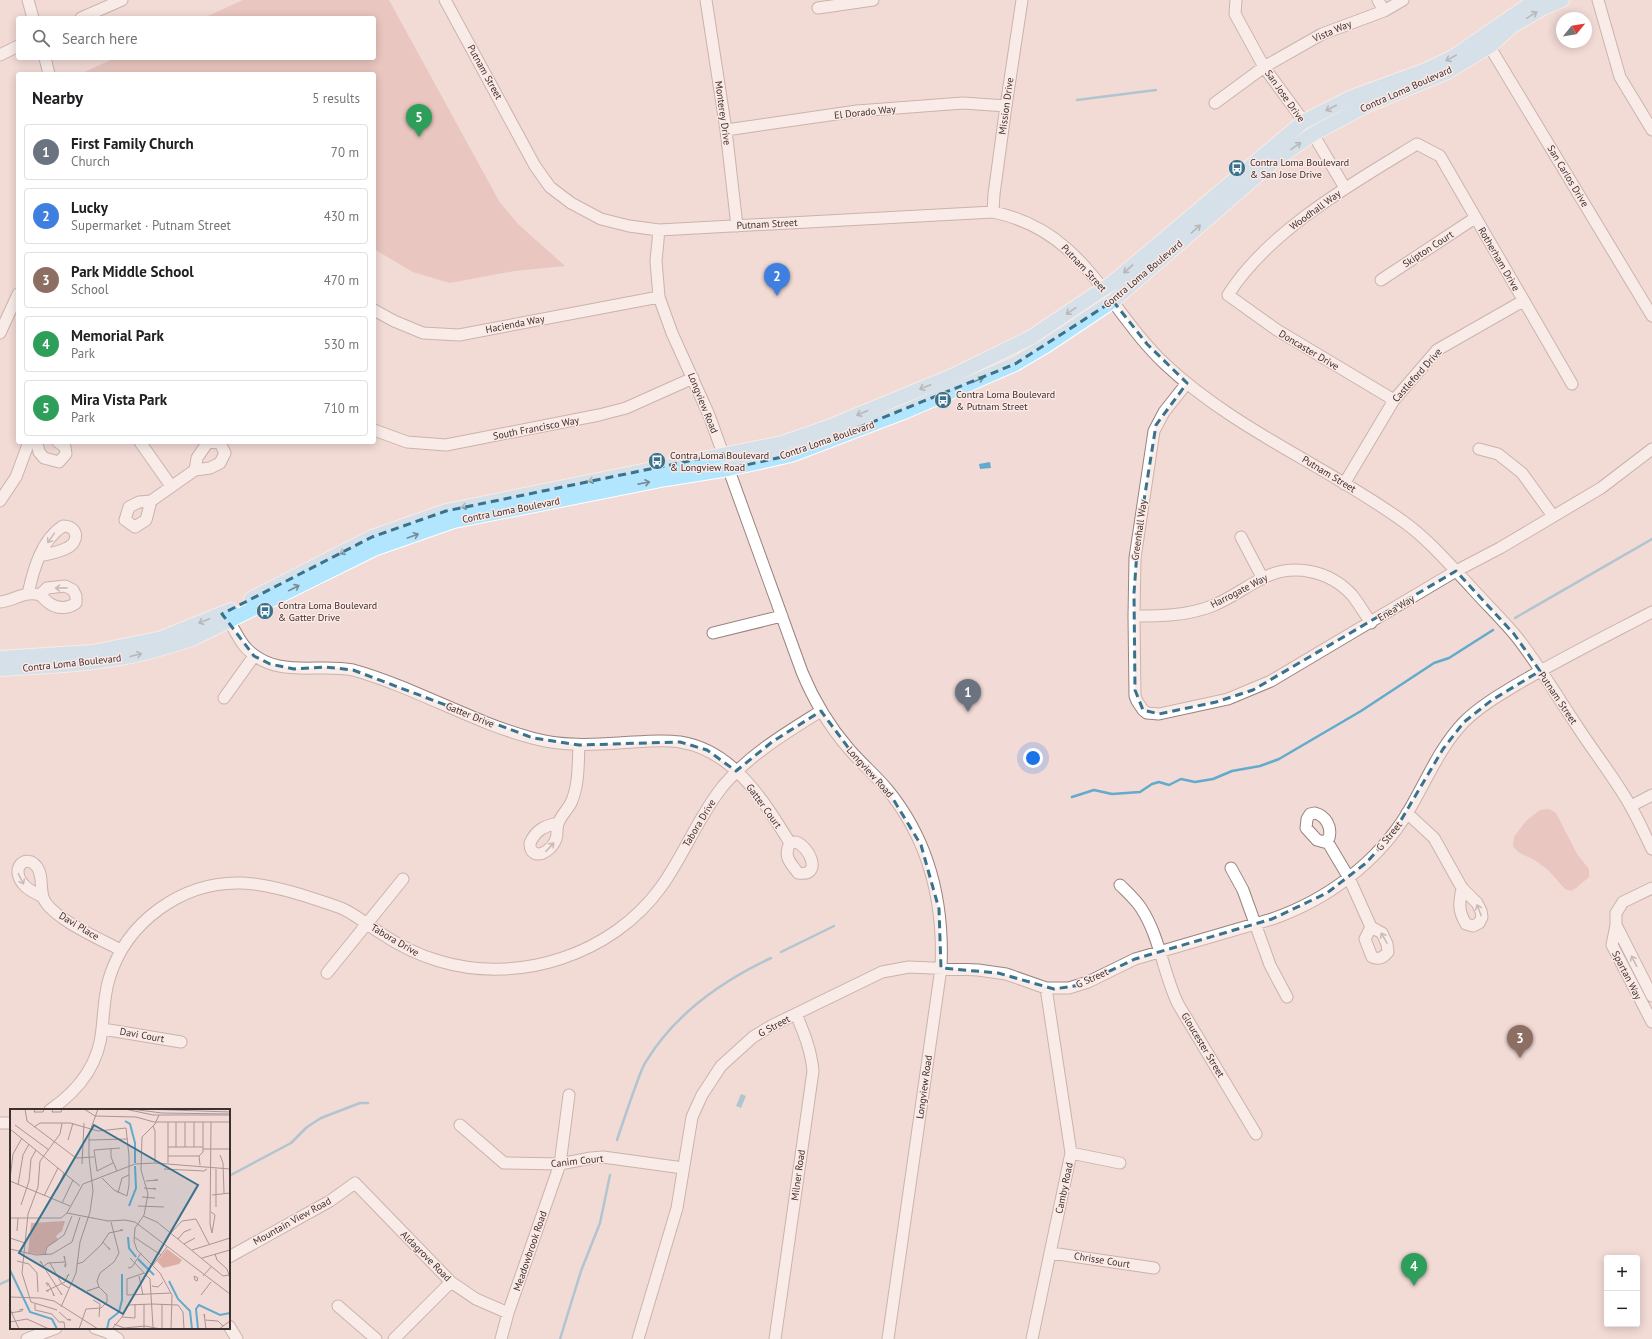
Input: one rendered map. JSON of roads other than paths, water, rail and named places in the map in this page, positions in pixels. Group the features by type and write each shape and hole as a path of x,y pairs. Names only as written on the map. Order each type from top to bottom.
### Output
{"main road":[{"name":"Contra Loma Boulevard","path":"0,658 93,652 162,638 225,617 374,549 454,521 666,479 728,469 791,455 838,438 1015,364 1047,345 1113,301 1274,161 1313,134 1367,106 1447,72 1536,0"},
{"name":"Contra Loma Boulevard","path":"0,669 93,662 127,657 192,639 225,617 372,537 446,511 782,443 824,429 952,376 1030,338 1104,289 1303,122 1352,97 1426,70 1454,57 1486,41 1543,8 1562,0"}],"street":[{"path":"28,0 32,16"},
{"path":"86,16 122,0"},
{"name":"Putnam Street","path":"445,0 535,166 550,187 571,203 601,219 628,226 658,230 994,212 1024,221 1050,235 1070,251 1104,289 1147,344 1164,363 1187,383 1239,420 1406,523 1432,546 1512,631 1631,806 1652,849"},
{"name":"Monterey Drive","path":"706,0 726,130 737,226"},
{"path":"818,8 873,0"},
{"name":"Mission Drive","path":"994,212 994,194 1022,0"},
{"name":"San Jose Drive","path":"1236,0 1235,14 1264,67 1313,134 1345,188"},
{"path":"1378,0 1384,11"},
{"name":"Vista Way","path":"1215,103 1264,67 1322,34 1384,11 1403,0"},
{"path":"1598,0 1620,77 1652,130"},
{"name":"San Carlos Drive","path":"1486,41 1652,316"},
{"path":"0,54 16,47"},
{"path":"46,60 48,72"},
{"name":"El Dorado Way","path":"726,130 864,111 963,103 1006,106"},
{"name":"Woodhall Way","path":"1228,295 1239,277 1280,236 1345,188 1417,144"},
{"name":"Rotherham Drive","path":"1417,144 1440,156 1572,384"},
{"name":"Skipton Court","path":"1381,280 1475,218"},
{"name":"Longview Road","path":"658,230 656,261 659,297 672,333 709,415 802,672 821,711 850,750 887,789 898,804 921,845 935,888 942,939 941,968 888,1339"},
{"name":"Doncaster Drive","path":"1228,295 1277,330 1394,400"},
{"name":"Hacienda Way","path":"376,311 394,321 423,333 459,335 659,297"},
{"name":"Castleford Drive","path":"1344,484 1394,400 1437,350 1523,301"},
{"path":"0,333 16,303"},
{"name":"South Francisco Way","path":"376,431 407,442 446,445 599,416 626,408 693,378"},
{"name":"Greenhall Way","path":"1135,690 1135,558 1152,439 1159,419 1187,383"},
{"path":"0,501 34,444"},
{"path":"36,444 39,452 44,458 59,462 66,454 65,447 61,444"},
{"path":"141,444 171,486"},
{"path":"1479,449 1498,454 1522,473 1553,516"},
{"name":"Enea Way","path":"1135,690 1139,705 1147,713 1153,714 1228,699 1271,681 1371,623 1456,571 1601,488 1652,449"},
{"path":"151,501 195,470"},
{"path":"1241,538 1263,579"},
{"path":"28,594 33,571 40,556"},
{"name":"Harrogate Way","path":"1134,616 1176,615 1196,611 1224,601 1263,579 1278,573 1296,570 1309,571 1327,576 1342,586 1352,595 1371,623"},
{"path":"0,602 28,594 40,595"},
{"name":"G Street","path":"638,1339 678,1208 692,1117 702,1094 721,1066 753,1037 882,972 908,967 998,973 1013,976 1046,988 1061,989 1080,985 1122,964 1160,951 1255,924 1283,915 1304,906 1349,878 1386,842 1407,813 1443,749 1464,722 1492,700 1540,671 1652,612"},
{"path":"712,633 782,616"},
{"name":"Gatter Drive","path":"225,617 238,638 254,656 270,664 286,668 325,667 353,670 520,734 545,741 579,745 664,741 680,742 707,750 722,758 736,771"},
{"path":"224,698 254,656"},
{"name":"Tabora Drive","path":"51,1109 70,1094 88,1072 96,1056 103,1029 104,1003 107,986 113,967 121,950 141,924 160,908 194,891 219,884 241,883 274,888 341,908 368,924 392,941 416,953 440,962 467,968 496,970 526,967 555,961 591,946 629,921 652,898 671,871 715,796 736,771 772,742 821,711"},
{"path":"558,823 566,812 574,793 578,777 579,745"},
{"name":"Gatter Court","path":"736,771 756,793 790,843"},
{"path":"1631,806 1652,795"},
{"path":"1407,813 1434,838 1462,888"},
{"path":"1327,841 1349,878 1371,927"},
{"path":"1231,868 1240,883 1270,965 1287,997"},
{"path":"327,973 403,879"},
{"name":"Gloucester Street","path":"1120,885 1141,908 1160,951 1166,975 1178,1004 1256,1134"},
{"name":"Spartan Way","path":"1652,888 1623,902 1616,913 1616,925 1612,945 1652,1022"},
{"name":"Davi Place","path":"43,897 50,908 84,931 121,950"},
{"name":"Spartan Way","path":"1616,925 1652,996"},
{"name":"Camby Road","path":"1032,1339 1072,1154 1046,988"},
{"name":"Milner Road","path":"775,1339 813,1071 812,1058 796,1014"},
{"name":"Davi Court","path":"103,1029 181,1042"},
{"name":"Meadowbrook Road","path":"501,1339 508,1313 560,1164 569,1095"},
{"name":"Canim Court","path":"460,1125 504,1163 560,1164 603,1157 683,1168"},
{"path":"1072,1154 1120,1163"},
{"name":"Aldagrove Road","path":"355,1183 451,1282 476,1299 508,1313"},
{"name":"Mountain View Road","path":"230,1256 330,1201 355,1183"},
{"name":"Chrisse Court","path":"1051,1253 1154,1268"},
{"path":"394,1339 451,1282"},
{"path":"338,1306 376,1339"},
{"path":"230,1328 237,1339"},
{"path":"27,1339 53,1329"},
{"path":"97,1329 107,1332 118,1339"}],"water":[{"path":"990,462 991,468 980,469 979,464"},
{"path":"741,1094 746,1096 741,1108 736,1106"}],"waterway":[{"path":"1077,100 1156,90"},
{"path":"1515,618 1652,539"},
{"path":"1072,797 1094,790 1112,794 1140,792 1152,784 1159,782 1169,785 1181,779 1195,782 1213,779 1232,771 1260,766 1279,759 1361,711 1434,663 1449,658 1493,630"},
{"path":"781,952 834,926"},
{"path":"617,1140 641,1072 647,1060 672,1027 686,1013 718,988 771,958"},
{"path":"230,1175 291,1143 307,1127 321,1118 360,1103 368,1103"},
{"path":"560,1339 581,1271 600,1223 610,1175"},
{"path":"0,1284 10,1279"}],"place":[{"name":"Mira Vista Park","path":"419,137"},
{"name":"Contra Loma Boulevard & San Jose Drive","path":"1237,168"},
{"name":"Lucky","path":"777,296"},
{"name":"Contra Loma Boulevard & Putnam Street","path":"943,400"},
{"name":"Contra Loma Boulevard & Longview Road","path":"657,461"},
{"name":"Contra Loma Boulevard & Gatter Drive","path":"265,611"},
{"name":"First Family Church","path":"968,712"},
{"name":"Park Middle School","path":"1520,1058"},
{"name":"Memorial Park","path":"1414,1286"}]}
